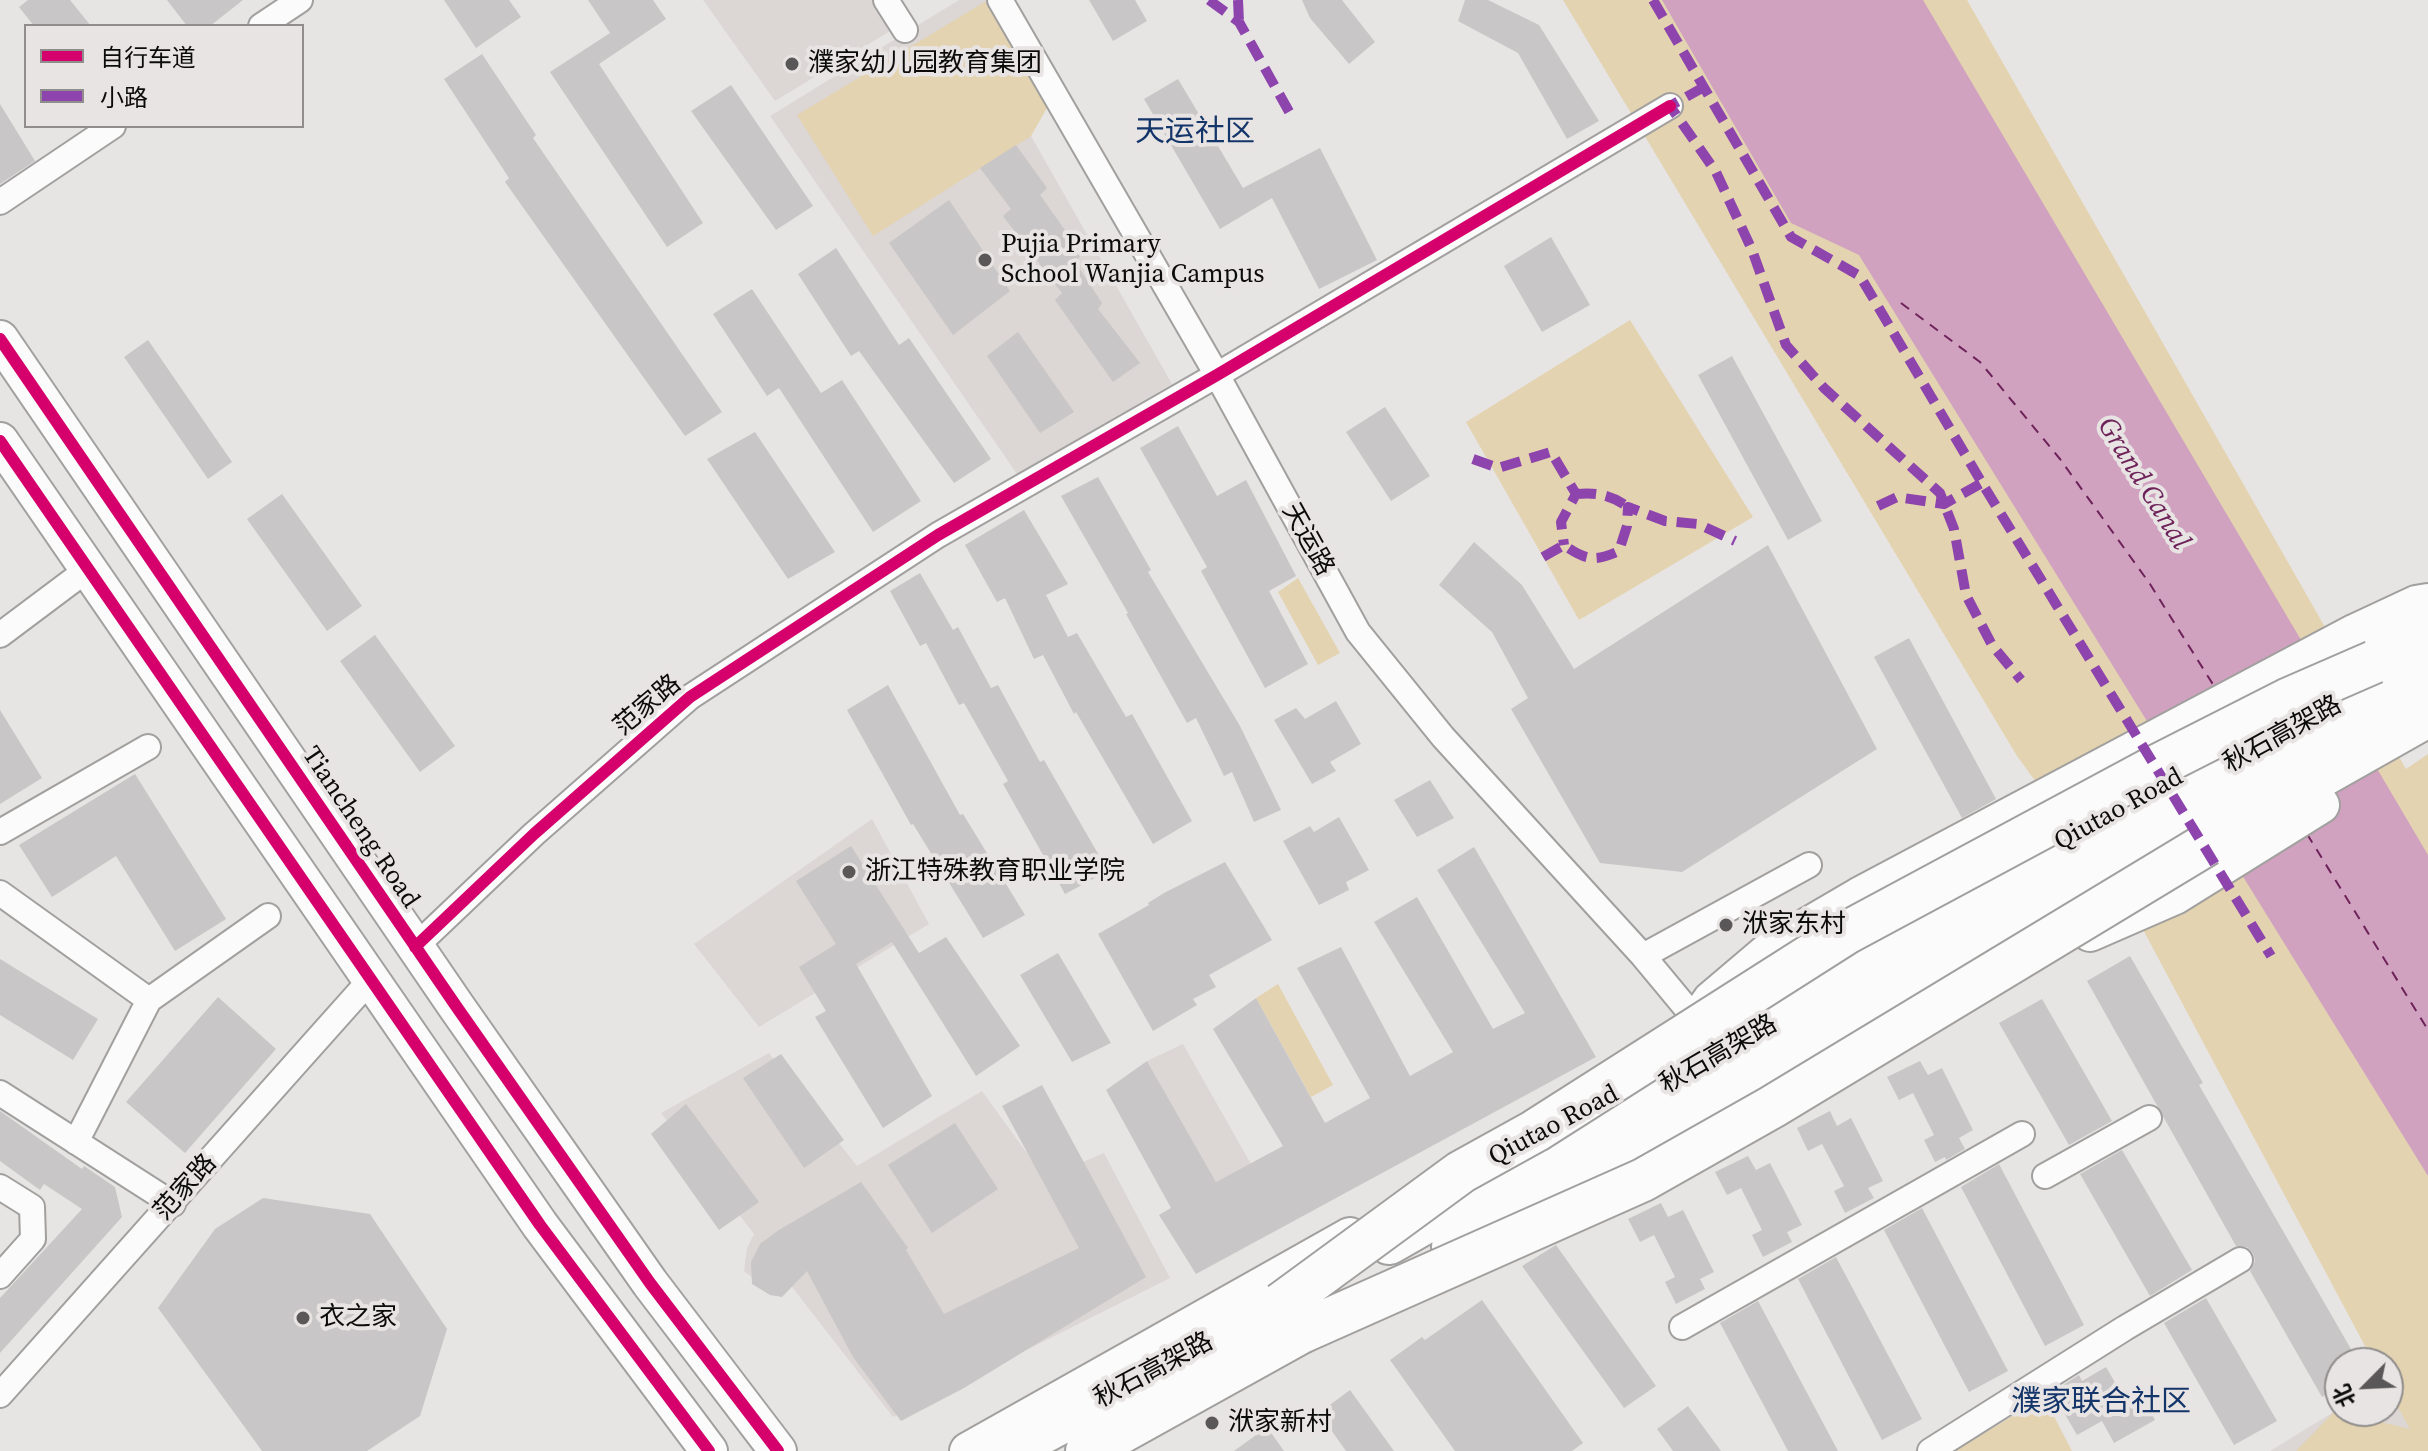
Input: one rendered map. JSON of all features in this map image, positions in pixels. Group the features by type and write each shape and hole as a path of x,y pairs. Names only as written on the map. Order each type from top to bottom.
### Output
{"highway":[{"name":"秋石高架路","path":"1087,1451 1290,1319 1992,898 2419,619"},
{"path":"1290,1319 1461,1172 1535,1131 1846,933 2155,767 2289,699 2374,662"},
{"name":"秋石高架路","path":"1008,1451 1290,1319 1637,1144 2428,691"},
{"path":"1290,1319 1643,1180 1772,1107 2207,844"}],"main road":[{"name":"Tiancheng Road","path":"0,339 415,947 650,1283 778,1451"},
{"path":"0,441 540,1225 709,1451"},
{"path":"1670,1062 1711,1000 1777,944 1859,896 2068,786 2419,619"},
{"name":"Qiutao Road","path":"968,1451 1273,1278 1670,1062 1866,944 2143,799 2374,662 2419,619"},
{"path":"1123,1451 1741,1105 1926,994 2127,903 2207,844 2428,721"},
{"path":"2127,903 2175,896 2205,878 2403,752 2428,721"}],"street":[{"path":"264,24 300,0"},
{"path":"886,0 905,30"},
{"name":"天运路","path":"1000,0 1217,375 1358,632 1443,737 1643,956 1697,1021"},
{"name":"范家路","path":"415,947 534,834 690,697 938,535 1217,375 1670,106"},
{"path":"0,202 110,128"},
{"path":"0,635 88,569"},
{"path":"0,832 148,747"},
{"path":"1643,956 1809,865"},
{"path":"0,893 149,1000"},
{"path":"76,1142 149,1000 268,916"},
{"name":"范家路","path":"0,1395 371,979"},
{"path":"0,1093 173,1204"},
{"path":"2045,1176 2149,1118"},
{"path":"1682,1327 2022,1134"},
{"path":"0,1187 32,1207 33,1239 0,1276"},
{"path":"1930,1451 2125,1328 2240,1260"}],"shaded area":[{"name":"濮家幼儿园教育集团","path":"703,0 878,0 895,28 775,101"},
{"name":"Pujia Primary School Wanjia Campus","path":"959,0 989,0 1048,106 1031,136 1172,384 1017,474 770,116"},
{"path":"988,0 1048,106 1031,136 873,236 797,115"},
{"path":"1563,0 1967,0 2406,769 2428,754 2428,1451 2296,1451 2324,1422 2324,1427 2410,1429 2404,1418 2404,1347 2365,1347 2140,924 2017,756"},
{"path":"1630,320 1753,517 1579,620 1466,422"},
{"path":"1298,578 1340,653 1318,665 1278,592"},
{"name":"浙江特殊教育职业学院","path":"872,819 929,924 759,1027 694,944"},
{"path":"1278,984 1333,1085 1311,1097 1256,998"},
{"path":"1183,1044 1251,1164 1216,1182 1147,1061"},
{"path":"769,1053 857,1166 982,1091 1045,1178 1104,1153 1170,1278 893,1417 792,1287 767,1289 744,1271 747,1248 754,1234 661,1113"},
{"path":"2044,1397 2072,1451 1955,1451"},
{"path":"2404,1417 2424,1451 2270,1451 2324,1418 2324,1427 2404,1427"}],"water":[{"name":"Grand Canal","path":"1662,0 1923,0 2428,855 2428,1176 1859,255 1791,223"}],"building":[{"path":"28,0 70,0 89,24 32,24 19,7"},
{"path":"167,0 243,0 213,24 185,24"},
{"path":"444,0 509,0 521,17 476,48"},
{"path":"588,0 653,0 666,19 599,64 703,223 667,247 550,72 610,33"},
{"path":"1089,0 1135,0 1147,21 1113,41"},
{"path":"1302,0 1342,0 1375,42 1349,64 1310,18"},
{"path":"1465,0 1488,0 1539,25 1599,121 1567,139 1518,53 1458,21"},
{"path":"482,54 536,135 533,138 722,412 685,436 505,182 509,178 444,79"},
{"path":"1178,79 1243,188 1320,148 1377,260 1319,289 1272,198 1220,229 1144,99"},
{"path":"731,85 813,206 776,230 691,111"},
{"path":"0,104 35,161 0,184"},
{"path":"1016,145 1047,188 1040,195 1082,254 1075,262 1102,303 1098,309 1140,363 1113,382 1055,300 1062,293 1003,216 1011,209 980,168"},
{"path":"949,200 1010,291 953,335 889,243"},
{"path":"1551,237 1590,305 1542,332 1504,266"},
{"path":"836,248 899,345 909,338 991,459 954,483 859,351 851,356 798,274"},
{"path":"752,289 821,393 842,380 921,501 873,532 779,388 767,396 713,314"},
{"path":"1018,332 1074,412 1040,433 987,356"},
{"path":"148,340 232,462 208,479 124,357"},
{"path":"1732,356 1822,521 1788,540 1698,375"},
{"path":"1385,407 1430,476 1391,501 1346,432"},
{"path":"1178,426 1217,496 1246,480 1296,576 1269,591 1308,664 1265,688 1201,571 1207,567 1140,448"},
{"path":"755,432 835,552 788,579 707,459"},
{"path":"1098,477 1151,570 1148,572 1240,726 1281,810 1254,822 1232,772 1224,776 1196,718 1187,723 1061,496"},
{"path":"282,494 362,606 327,631 247,519"},
{"path":"1024,510 1068,584 1046,595 1068,637 1077,633 1126,717 1132,714 1192,821 1153,844 1076,712 1074,714 1043,655 1034,659 1005,598 997,602 965,545"},
{"path":"1474,542 1522,585 1574,669 1768,545 1877,749 1682,872 1600,863 1511,709 1528,698 1492,632 1439,585"},
{"path":"920,573 953,630 958,627 991,688 998,685 1040,762 1044,760 1108,871 1065,894 1003,784 1008,781 964,703 959,705 926,643 920,646 890,591"},
{"path":"375,635 455,746 420,772 340,661"},
{"path":"1909,638 1996,799 1962,818 1874,657"},
{"path":"888,685 960,815 963,814 1025,915 983,938 911,825 847,710"},
{"path":"1336,701 1361,744 1330,762 1336,771 1312,784 1274,720 1296,708 1305,719"},
{"path":"0,710 42,778 0,804"},
{"path":"135,774 226,919 175,951 116,856 52,897 19,845"},
{"path":"1430,780 1454,818 1417,837 1394,800"},
{"path":"1339,817 1369,870 1346,882 1349,890 1319,905 1283,841 1310,826 1314,832"},
{"path":"851,846 919,953 946,937 1020,1046 976,1076 892,942 856,964 932,1096 883,1128 815,1017 826,1011 799,967 836,944 796,881"},
{"path":"1474,847 1596,1057 1196,1274 1159,1215 1171,1208 1106,1090 1147,1061 1216,1182 1283,1146 1213,1029 1256,998 1325,1123 1370,1098 1297,968 1341,947 1410,1076 1453,1052 1374,922 1417,897 1493,1029 1525,1013 1437,870"},
{"path":"1225,862 1272,940 1209,975 1216,987 1193,999 1197,1005 1153,1031 1098,934 1164,893"},
{"path":"1058,953 1111,1043 1072,1062 1020,975"},
{"path":"2130,956 2203,1083 2199,1085 2350,1347 2324,1347 2322,1397 2250,1271 2255,1261 2253,1253 2247,1247 2236,1246 2087,981"},
{"path":"0,959 98,1019 73,1060 0,1015"},
{"path":"218,997 276,1049 185,1153 126,1102"},
{"path":"2042,999 2112,1121 2069,1145 1999,1023"},
{"path":"781,1054 844,1140 804,1168 743,1078"},
{"path":"1920,1061 1928,1075 1942,1068 1973,1130 1959,1138 1965,1149 1946,1160 1945,1157 1935,1162 1924,1140 1934,1135 1913,1093 1899,1100 1887,1077"},
{"path":"1042,1085 1146,1277 964,1388 901,1421 853,1357 807,1271 782,1297 770,1295 752,1284 751,1262 760,1244 779,1230 861,1182 908,1248 906,1250 944,1314 1079,1248 1002,1106"},
{"path":"686,1104 759,1202 719,1230 651,1134"},
{"path":"0,1111 82,1169 84,1166 115,1187 122,1217 0,1353 0,1298 82,1209 44,1184 40,1190 0,1161"},
{"path":"1830,1111 1837,1126 1851,1118 1883,1181 1868,1188 1874,1198 1845,1213 1834,1191 1844,1186 1822,1144 1808,1151 1797,1128"},
{"path":"955,1123 998,1189 932,1233 888,1165"},
{"path":"2122,1150 2192,1270 2150,1296 2080,1174"},
{"path":"1748,1156 1756,1170 1770,1163 1802,1225 1787,1232 1792,1242 1763,1257 1752,1235 1762,1230 1741,1188 1727,1195 1715,1172"},
{"path":"1999,1164 2084,1325 2045,1346 1961,1187"},
{"name":"衣之家","path":"263,1198 370,1214 447,1329 420,1416 367,1451 262,1451 158,1308 215,1229"},
{"path":"1661,1203 1668,1217 1683,1210 1714,1272 1700,1279 1705,1289 1676,1304 1665,1282 1675,1277 1654,1235 1640,1242 1628,1219"},
{"path":"1922,1208 2008,1371 1969,1392 1884,1230"},
{"path":"1556,1245 1656,1386 1624,1408 1522,1266"},
{"path":"1836,1257 1922,1419 1882,1440 1798,1279"},
{"path":"2206,1298 2277,1421 2234,1445 2164,1323"},
{"path":"1482,1300 1583,1443 1572,1451 1455,1451 1390,1360"},
{"path":"1758,1301 1838,1451 1788,1451 1720,1323"},
{"path":"2106,1367 2124,1398 2139,1390 2155,1420 2114,1443 2102,1421 2077,1435 2052,1392 2079,1375 2082,1381"},
{"path":"1350,1390 1394,1451 1346,1451 1319,1413"},
{"path":"1688,1406 1721,1451 1673,1451 1657,1429"},
{"path":"1267,1427 1284,1451 1234,1451"}],"ferry route":[{"path":"1901,303 1980,362 2060,459 2150,584 2214,686"},
{"path":"2307,834 2428,1030"}],"marked path":[{"path":"1209,0 1239,22 1292,117"},
{"path":"1238,0 1239,22"},
{"path":"1653,0 1791,237 1860,276 1982,483 2271,956"},
{"path":"1704,87 1670,106 1716,172 1752,250 1786,345 1824,388 1940,493 1954,529 1966,595 1992,645 2021,680"},
{"path":"1473,459 1498,468 1551,452 1576,494 1561,522 1564,545"},
{"path":"1878,506 1897,497 1944,504 1982,483"},
{"path":"1576,494 1604,495 1628,507"},
{"path":"1543,557 1564,545 1590,558 1619,551 1627,526 1628,507 1665,521 1698,524 1735,541"}],"cycle path":[{"path":"415,947 534,834 690,697 938,535 1217,375 1670,106"},
{"path":"0,339 456,1006 650,1283 778,1451"},
{"path":"0,441 540,1225 709,1451"}],"place":[{"name":"濮家幼儿园教育集团","path":"792,64"},
{"name":"Pujia Primary School Wanjia Campus","path":"985,260"},
{"name":"浙江特殊教育职业学院","path":"849,872"},
{"name":"洑家东村","path":"1726,925"},
{"name":"衣之家","path":"303,1318"},
{"name":"洑家新村","path":"1212,1423"}],"district":[{"name":"天运社区","path":"1195,133"},
{"name":"濮家联合社区","path":"2101,1403"}]}
